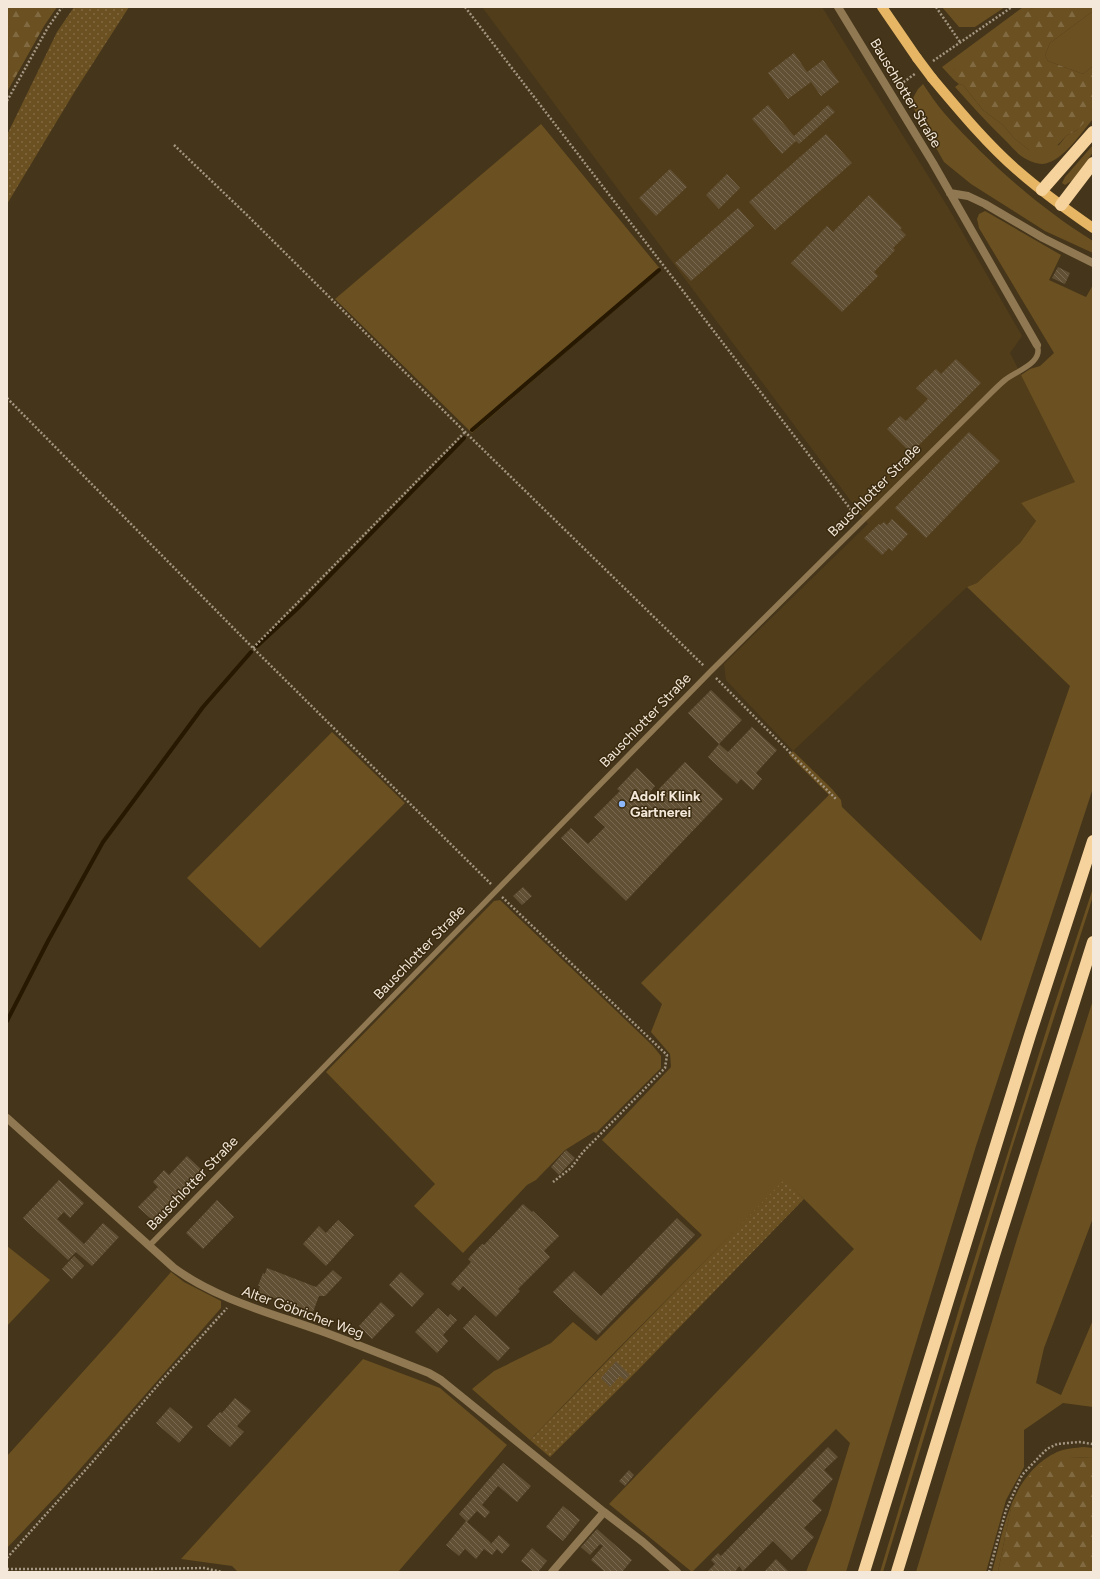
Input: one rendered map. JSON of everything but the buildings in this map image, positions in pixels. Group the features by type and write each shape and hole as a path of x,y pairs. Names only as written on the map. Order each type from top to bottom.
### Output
{"highway":[{"path":"1042,190 1093,132"},
{"path":"1061,205 1093,163"},
{"path":"864,1572 1025,1050 1093,841"},
{"path":"897,1572 995,1252 1093,942"}],"main road":[{"path":"882,7 932,78 994,148 1017,170 1093,228"}],"street":[{"name":"Bauschlotter Straße","path":"838,7 950,193 1037,345"},
{"path":"950,193 968,196 986,204 1043,238 1093,263"},
{"name":"Alter Göbricher Weg","path":"7,1118 188,1279 233,1301 322,1332 429,1373 441,1380 643,1542 677,1572"},
{"path":"552,1572 604,1512"}],"lane":[{"name":"Bauschlotter Straße","path":"150,1245 710,672 860,522 989,395 1006,380 1029,366 1034,361 1038,356 1037,345"}],"path":[{"path":"7,101 47,29 62,7"},
{"path":"465,7 860,522"},
{"path":"933,7 939,11"},
{"path":"936,7 960,42"},
{"path":"928,65 1012,7"},
{"path":"890,92 922,69"},
{"path":"174,145 252,220 465,432 710,672 836,799"},
{"path":"7,398 253,648 487,879 496,892 666,1055 665,1068 583,1152 571,1168 553,1182"},
{"path":"253,648 465,432"},
{"path":"7,1558 233,1301"},
{"path":"989,1572 1006,1510 1022,1475 1040,1456 1057,1444 1073,1442 1093,1444"},
{"path":"7,1569 204,1568 222,1572"}],"shaded area":[{"path":"482,7 822,7 949,209 1022,336 1010,353 1076,482 1021,503 1036,521 1020,543 977,583 967,587 793,751 726,680 724,664 868,524"}],"green space":[{"path":"7,7 57,7 44,26 7,92"},
{"path":"74,7 129,7 75,91 7,204 7,135 57,32"},
{"path":"942,7 1005,7 975,27 959,27"},
{"path":"1023,7 1034,7 954,70 954,80 942,67"},
{"path":"1034,7 1093,7 1093,11 1050,43 1045,55 1048,61 1083,74 1093,66 1093,107 1083,124 1077,130 1066,136 1052,151 1039,152 1029,150 1015,139 1003,125 983,110 963,85 954,80 954,70 962,60"},
{"path":"1093,11 1093,66 1083,74 1048,61 1045,55 1050,43"},
{"path":"923,84 936,103 961,132 1014,183 1053,214 1093,241 1093,253 1045,231 971,184 944,162 914,109 913,98"},
{"path":"959,84 963,85 983,110 1003,125 1015,139 1029,150 1059,145 1066,136 1077,130 1093,107 1093,119 1062,155 1047,163 1035,163 1018,153 986,121 955,87"},
{"path":"541,124 661,270 472,433 335,299"},
{"path":"1093,145 1093,152 1073,180 1065,185 1062,183 1065,177"},
{"path":"985,211 1061,255 1049,280 1086,297 1093,285 1093,788 976,1146 846,1572 806,1572 828,1515 850,1443 836,1429 692,1572 609,1504 854,1249 785,1180 530,1440 472,1389 494,1371 551,1343 573,1322 596,1341 702,1235 602,1140 671,1067 670,1054 651,1032 662,1004 641,983 829,795 789,755 793,751 832,789 841,800 842,807 981,941 1070,686 967,587 977,583 1020,543 1036,521 1021,503 1075,482 1021,375 1030,369 1040,366 1054,353 979,228 977,219 979,214"},
{"path":"332,732 405,803 260,948 187,878"},
{"path":"1093,888 1093,896 1013,1145 883,1572 880,1572 963,1296 1054,1006"},
{"path":"500,900 653,1046 661,1056 661,1068 596,1133 594,1132 565,1150 536,1180 527,1185 463,1253 414,1206 435,1184 326,1072 494,901"},
{"path":"1093,1000 1093,1218 1044,1348 1036,1383 1061,1395 1093,1320 1093,1407 1063,1403 1024,1430 1024,1467 1006,1500 986,1572 916,1572 1017,1239"},
{"path":"785,1179 804,1199 637,1371 550,1457 530,1440"},
{"path":"7,1246 50,1280 7,1326"},
{"path":"171,1272 184,1282 221,1301 221,1308 60,1492 7,1548 7,1456"},
{"path":"363,1359 440,1388 507,1445 398,1572 238,1572 232,1566 181,1559"},
{"path":"1070,1448 1093,1448 1093,1458 1070,1457 1012,1503 1019,1488 1029,1474 1041,1462 1057,1452"},
{"path":"1070,1457 1093,1458 1093,1572 998,1572 1012,1503 1025,1481 1036,1469 1050,1461"},
{"path":"1012,1503 998,1572 992,1572 1006,1520"}],"waterway":[{"path":"472,430 659,270"},
{"path":"257,646 298,608 464,438"},
{"path":"7,1021 48,941 103,842 203,707 251,652"}],"place":[{"name":"Adolf Klink Gärtnerei","path":"622,804"}]}
